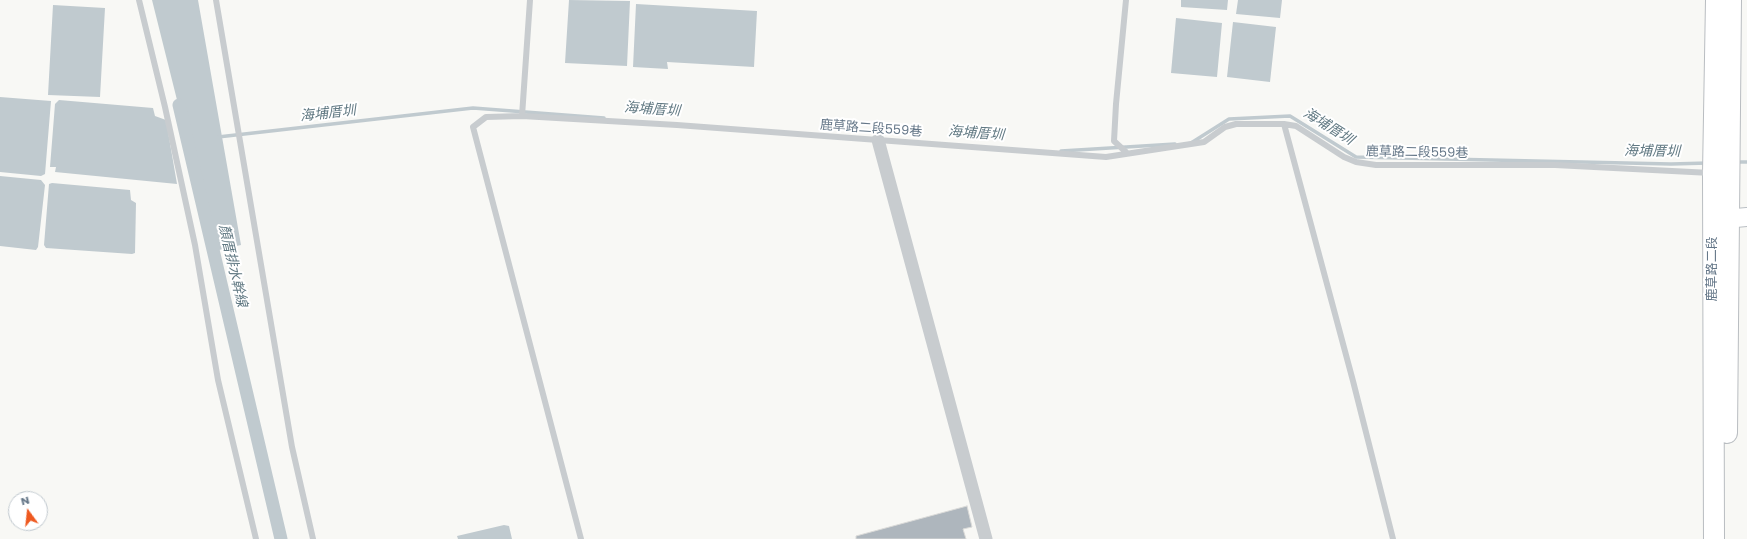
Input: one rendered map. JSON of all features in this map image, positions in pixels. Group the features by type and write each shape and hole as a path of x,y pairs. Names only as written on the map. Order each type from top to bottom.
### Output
{"main road":[{"name":"鹿草路二段","path":"1716,0 1722,174 1730,219 1726,539"},
{"name":"鹿草路二段","path":"1722,174 1731,0"},
{"name":"鹿草路二段","path":"1714,539 1730,219"}],"street":[{"path":"878,140 986,539"}],"lane":[{"path":"139,0 165,107 195,245 218,380 256,539"},
{"path":"216,0 292,447 313,539"},
{"path":"522,116 530,0"},
{"path":"1126,0 1114,141 1127,153"},
{"name":"鹿草路二段559巷","path":"581,539 473,127 486,117 522,116 677,125 1106,158 1127,153 1204,142 1225,127 1236,124 1284,124 1296,126 1344,158 1356,162 1376,165 1555,165 1722,174"},
{"path":"1284,124 1349,366 1393,539"}],"shaded area":[{"path":"152,0 198,0 241,245 210,252 197,180"},
{"path":"569,0 630,1 627,66 565,63"},
{"path":"1181,0 1228,0 1227,10 1181,7"},
{"path":"1238,0 1282,0 1280,18 1236,14"},
{"path":"636,4 757,11 754,67 667,62 668,69 633,67"},
{"path":"53,5 105,8 100,97 48,95"},
{"path":"1176,18 1222,23 1217,77 1171,73"},
{"path":"1233,22 1276,27 1270,82 1227,77"},
{"path":"0,97 51,101 45,174 41,176 0,172"},
{"path":"59,100 153,108 155,116 166,120 177,184 55,172 56,167 50,167 55,104"},
{"path":"0,176 41,180 45,185 38,247 36,250 0,246"},
{"path":"52,183 130,190 131,200 136,203 135,253 46,248 44,245 49,184"},
{"path":"504,525 509,526 512,539 458,539 457,536"}],"building":[{"path":"967,506 972,527 963,529 966,539 856,539 856,536"}],"waterway":[{"name":"顏厝排水幹線","path":"179,105 281,539"},
{"name":"海埔厝圳","path":"218,137 473,108 604,118"},
{"name":"海埔厝圳","path":"1191,143 1229,119 1290,116 1356,157 1671,164 1708,163"},
{"name":"海埔厝圳","path":"1061,151 1175,144"},
{"name":"海埔厝圳","path":"1736,162 1747,162"}]}
